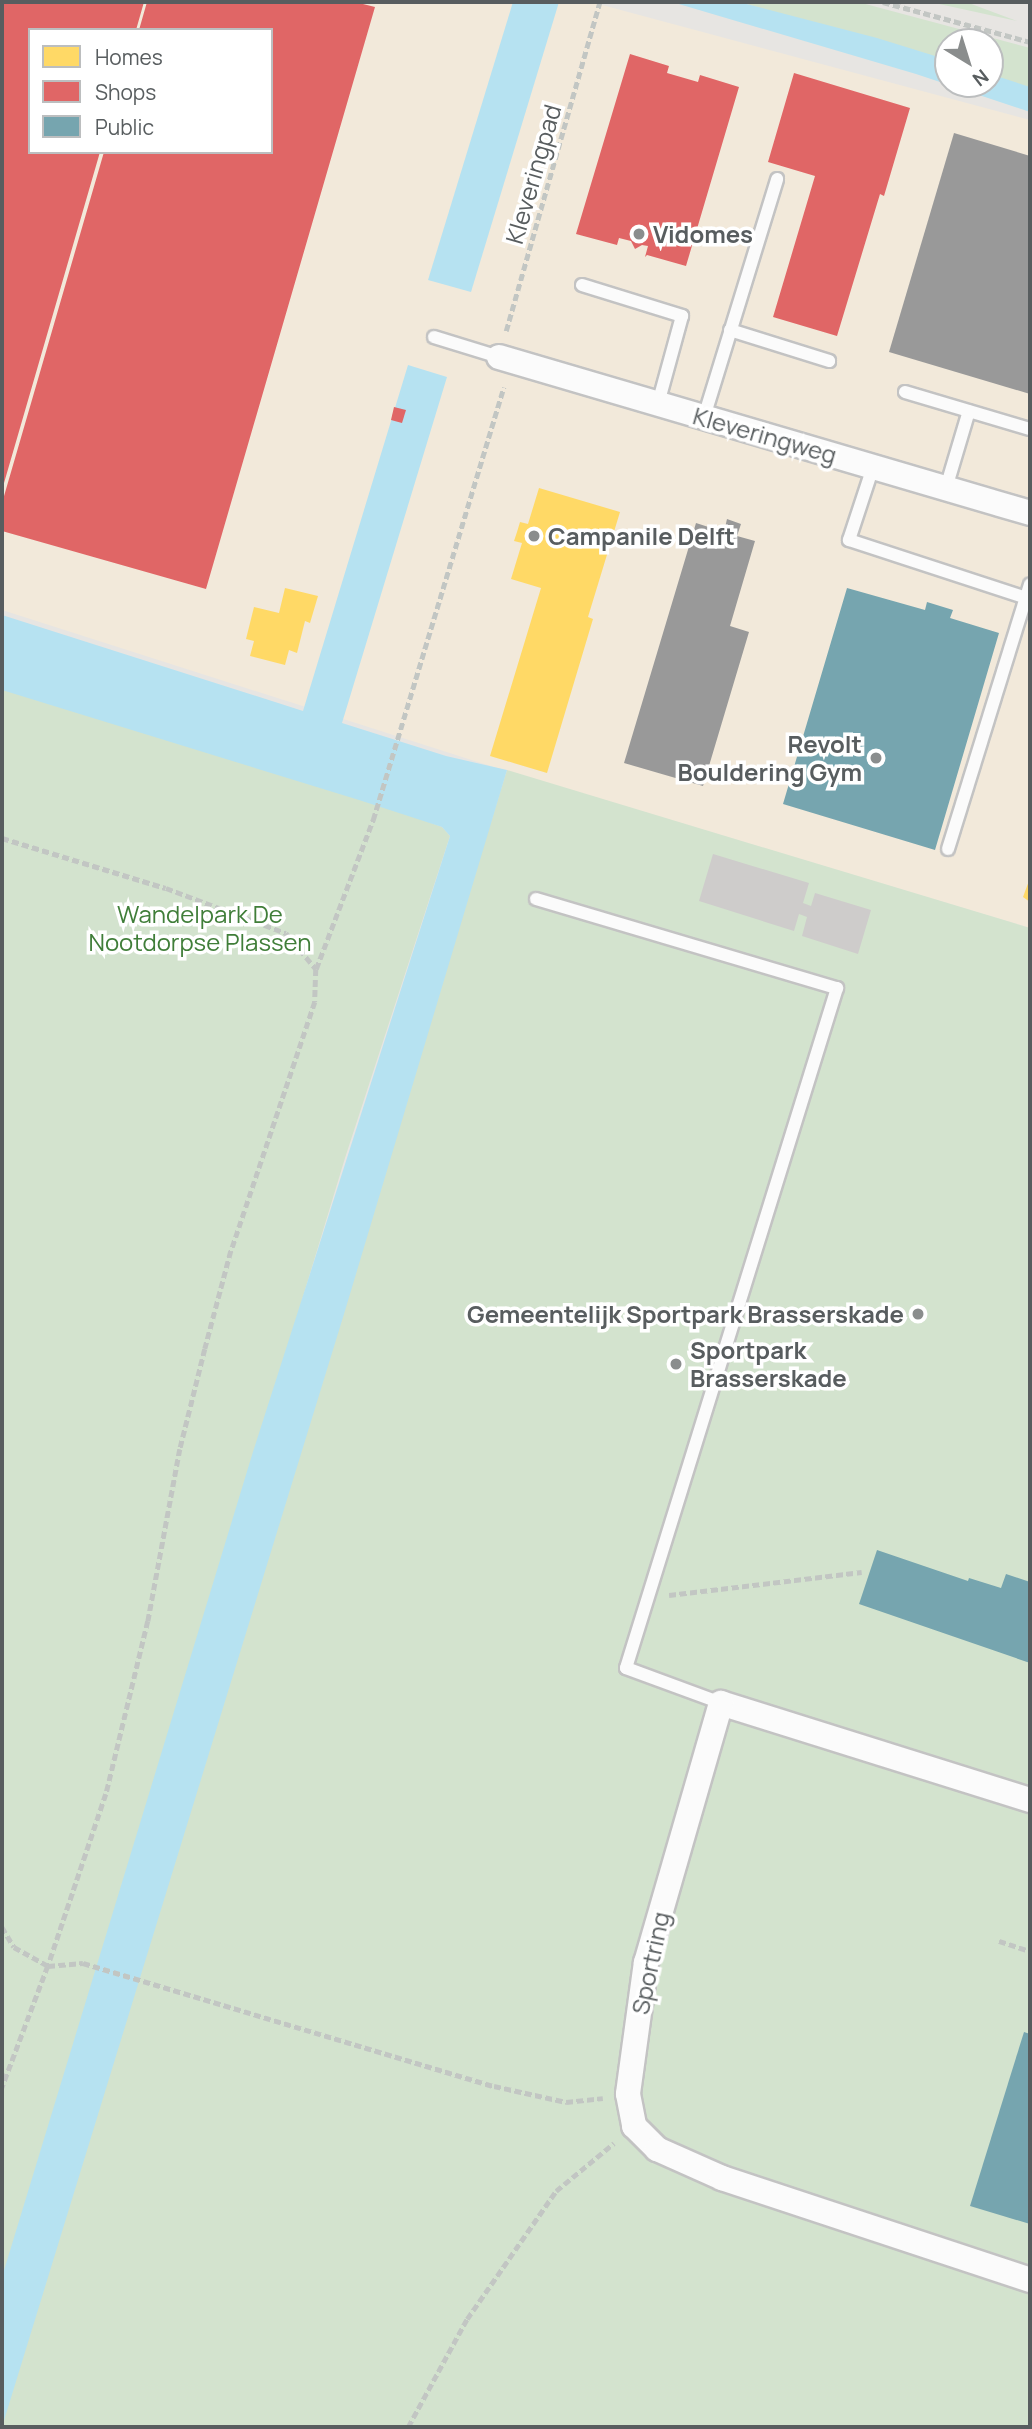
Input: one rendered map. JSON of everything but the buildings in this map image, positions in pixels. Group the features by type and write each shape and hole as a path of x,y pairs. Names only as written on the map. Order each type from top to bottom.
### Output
{"street":[{"name":"Kleveringweg","path":"505,358 1030,513"},
{"path":"721,1703 1030,1800"},
{"name":"Sportring","path":"634,2126 628,2094 646,1962 721,1703"},
{"path":"634,2126 657,2149 722,2178 1030,2280"}],"lane":[{"path":"704,417 776,179"},
{"path":"582,285 682,316 658,404"},
{"path":"730,330 830,361"},
{"path":"435,337 505,358"},
{"path":"905,392 1030,429"},
{"path":"946,488 969,411"},
{"path":"873,467 849,540 1026,598"},
{"path":"948,849 1030,584"},
{"path":"536,899 837,988 626,1668 721,1703"}],"path":[{"name":"Kleveringpad","path":"2,2088 48,1966 106,1794 148,1621 180,1448 231,1251 315,1002 316,969 373,820 402,723 505,358 600,2"},
{"path":"883,2 1030,42"},
{"path":"2,838 166,888 286,933 316,969"},
{"path":"648,1598 862,1572"},
{"path":"2,1927 14,1947 48,1966 83,1964 495,2086 566,2102 628,2094"},
{"path":"999,1941 1030,1951"},
{"path":"408,2427 467,2319 556,2191 634,2126"}],"shaded area":[{"path":"2,2 591,2 934,94 934,98 948,98 1030,120 1030,928 481,763 2,610"}],"green space":[{"path":"740,2 858,2 955,28 934,28 934,61"},
{"path":"930,2 966,2 1017,21"},
{"path":"1004,41 1030,48 1030,93 1004,84"},
{"name":"Wandelpark De Nootdorpse Plassen","path":"2,666 442,827 450,836 345,1158 2,2291"},
{"name":"Sportpark Brasserskade","path":"507,770 1030,928 1030,2427 2,2427 2,2415 186,1801"}],"water":[{"path":"513,2 559,2 471,292 428,280"},
{"path":"672,2 739,2 934,56 934,80"},
{"path":"1004,79 1030,87 1030,112 988,98 1004,98"},
{"path":"408,365 447,377 342,723 446,756 507,770 344,1314 2,2427 2,2277 252,1455 450,836 442,827 2,690 2,615 303,711"}],"place":[{"name":"Vidomes","path":"639,234"},
{"name":"Campanile Delft","path":"534,536"},
{"name":"Revolt Bouldering Gym","path":"876,758"},
{"name":"Gemeentelijk Sportpark Brasserskade","path":"918,1314"},
{"name":"Sportpark Brasserskade","path":"676,1364"}]}
